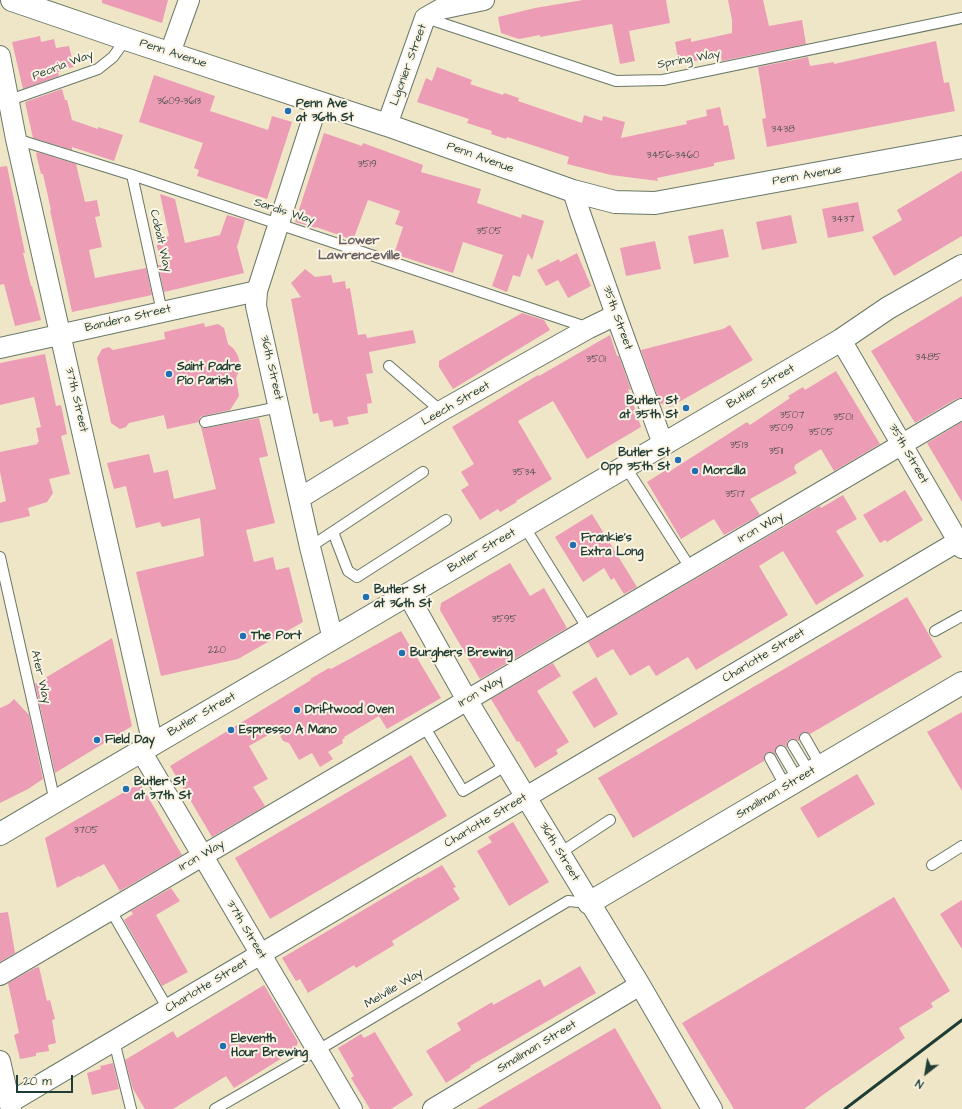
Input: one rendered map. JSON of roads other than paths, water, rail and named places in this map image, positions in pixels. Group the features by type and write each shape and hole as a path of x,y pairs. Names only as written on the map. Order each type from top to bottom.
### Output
{"main road":[{"name":"Penn Avenue","path":"12,0 387,125 573,191 615,202 655,203 962,147"},
{"name":"Butler Street","path":"0,834 841,340 888,308 962,266"},
{"name":"Smallman Street","path":"589,903 962,683"}],"street":[{"path":"170,53 188,0"},
{"name":"Ligonier Street","path":"387,125 425,18 441,8 484,0"},
{"name":"37th Street","path":"0,56 5,101 16,139 61,334 147,748 203,856 352,1109"},
{"name":"36th Street","path":"318,102 257,291 256,306 310,547 333,639"},
{"name":"35th Street","path":"573,191 663,444"},
{"name":"Bandera Street","path":"0,348 257,291"},
{"name":"Leech Street","path":"300,498 441,411 589,328 616,315"},
{"name":"35th Street","path":"841,340 961,542"},
{"name":"Iron Way","path":"0,975 962,409"},
{"name":"Charlotte Street","path":"10,1106 114,1041 961,542"},
{"name":"36th Street","path":"408,595 467,700 640,985 712,1109"},
{"name":"Smallman Street","path":"433,1109 640,985"},
{"path":"0,1061 10,1106"}],"lane":[{"name":"Spring Way","path":"425,18 616,81 663,80 962,18"},
{"name":"Peoria Way","path":"5,101 98,68 114,57 126,39"},
{"name":"Sardis Way","path":"16,139 132,175 589,328"},
{"name":"Cobalt Way","path":"132,175 162,312"},
{"path":"389,366 441,411"},
{"path":"204,422 279,407"},
{"path":"625,466 691,569"},
{"path":"310,547 423,472"},
{"path":"333,532 348,571 357,577 446,520"},
{"path":"524,526 588,629"},
{"name":"Ater Way","path":"0,557 55,802"},
{"path":"935,631 962,616"},
{"path":"424,726 463,791 507,765"},
{"path":"804,776 805,738"},
{"path":"793,745 804,776"},
{"path":"781,751 804,776"},
{"path":"770,758 804,776"},
{"path":"560,853 610,820"},
{"path":"932,865 962,846"},
{"name":"Melville Way","path":"215,1109 568,901 589,903"},
{"path":"110,909 168,1009"},
{"path":"114,1041 131,1109"}],"railway":[{"path":"845,1109 962,1020"}],"place":[{"name":"Penn Ave at 36th St","path":"288,111"},
{"name":"Saint Padre Pio Parish","path":"169,374"},
{"name":"Butler St at 35th St","path":"686,408"},
{"name":"Butler St Opp 35th St","path":"678,460"},
{"name":"Morcilla","path":"695,471"},
{"name":"Frankie's Extra Long","path":"573,545"},
{"name":"Butler St at 36th St","path":"366,597"},
{"name":"The Port","path":"243,636"},
{"name":"Burghers Brewing","path":"402,653"},
{"name":"Driftwood Oven","path":"297,710"},
{"name":"Espresso A Mano","path":"231,730"},
{"name":"Field Day","path":"97,740"},
{"name":"Butler St at 37th St","path":"126,789"},
{"name":"Eleventh Hour Brewing","path":"223,1046"}],"district":[{"name":"Lower Lawrenceville","path":"359,248"}]}
